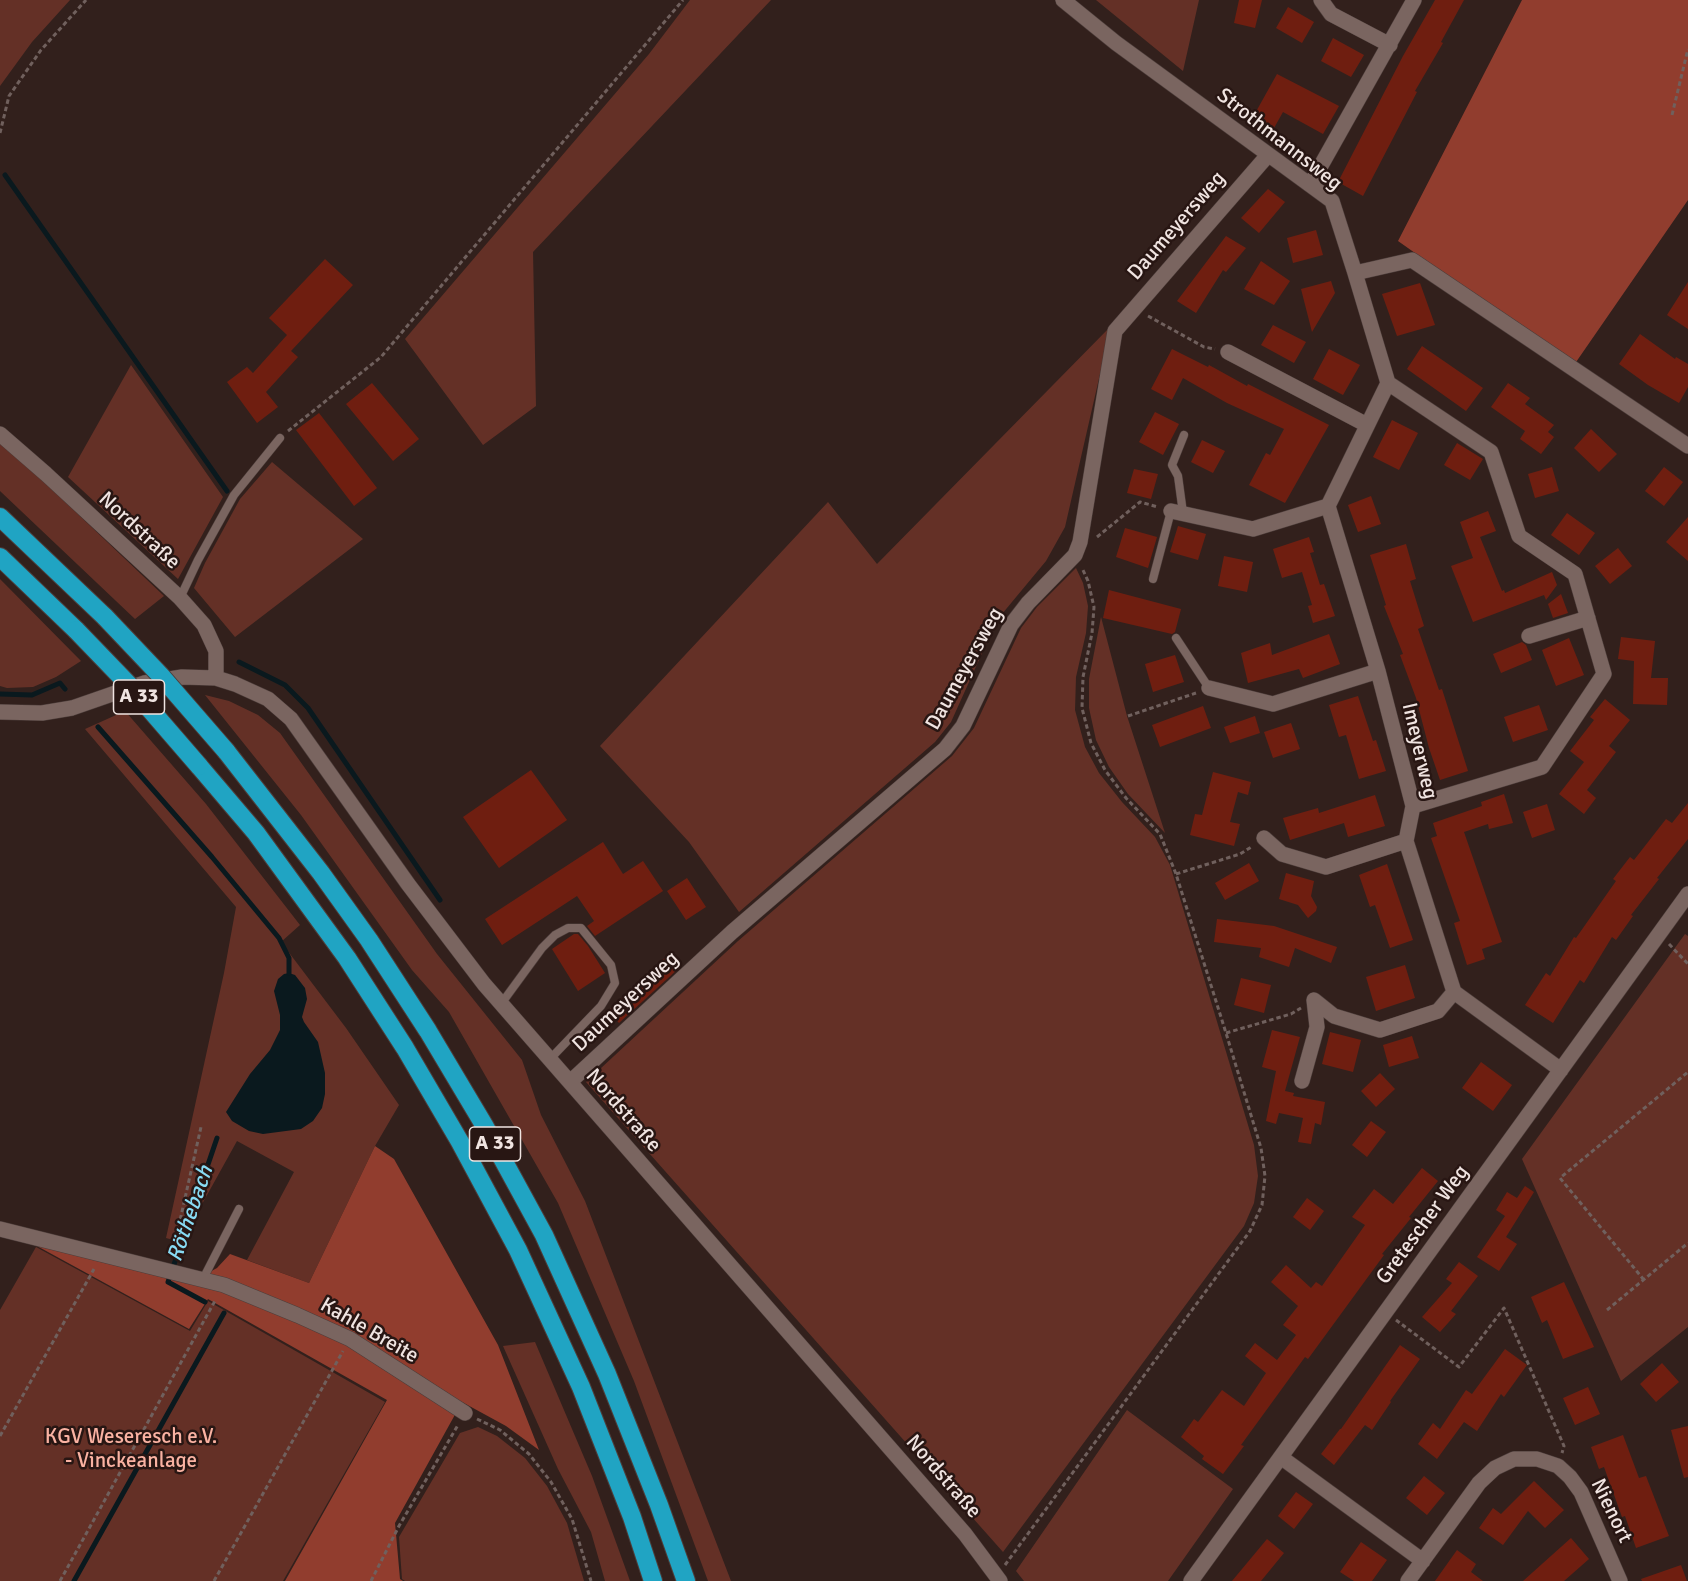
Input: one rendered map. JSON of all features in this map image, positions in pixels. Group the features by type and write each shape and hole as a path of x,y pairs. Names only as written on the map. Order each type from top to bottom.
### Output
{"highway":[{"name":"A 33","path":"0,517 105,617 161,676 226,751 321,873 369,940 428,1031 484,1125 543,1235 607,1374 659,1505 686,1581"},
{"name":"A 33","path":"0,557 129,685 256,833 347,958 405,1048 460,1142 518,1250 581,1387 632,1517 653,1581"}],"street":[{"name":"Strothmannsweg","path":"1063,0 1116,43 1332,201 1355,273"},
{"path":"1321,0 1331,14 1390,45"},
{"path":"1310,186 1414,0"},
{"name":"Daumeyersweg","path":"570,1082 732,933 945,749 963,726 1011,626 1028,603 1075,555 1080,542 1115,331 1268,155"},
{"path":"1413,806 1542,767 1604,674 1575,574 1519,536 1491,452 1388,383 1355,273 1412,260 1688,446"},
{"path":"1228,352 1367,425"},
{"path":"1177,512 1253,529 1328,506 1388,383"},
{"name":"Nordstraße","path":"0,434 180,598 204,626 216,651 216,678"},
{"name":"Imeyerweg","path":"1328,506 1378,671 1413,806 1406,841 1454,992"},
{"path":"1529,636 1588,618"},
{"path":"1209,688 1273,704 1378,671"},
{"name":"Nordstraße","path":"0,712 42,713 72,708 144,683 182,677 216,678 268,699 291,718 408,884 484,984 965,1534 999,1579"},
{"path":"1264,838 1282,854 1326,867 1406,841"},
{"name":"Gretescher Weg","path":"1191,1581 1688,894"},
{"path":"1314,1000 1334,1016 1380,1030 1438,1011 1454,992 1561,1070"},
{"path":"1302,1081 1317,1027 1314,1000"},
{"name":"Kahle Breite","path":"0,1229 224,1285 350,1339 465,1413"},
{"path":"1282,1458 1423,1561"},
{"path":"1408,1581 1479,1483 1496,1468 1514,1459 1537,1459 1558,1466"},
{"name":"Nienort","path":"1558,1466 1581,1492 1620,1581"}],"lane":[{"path":"1153,579 1177,512 1178,476 1172,465 1184,435"},
{"path":"180,598 234,495 280,438"},
{"path":"1176,638 1209,688"},
{"path":"501,1004 548,942 568,928 581,928 611,965 615,983 601,1005 550,1059"},
{"path":"203,1278 239,1209"}],"path":[{"path":"0,133 9,96 41,50 86,0"},
{"path":"280,438 381,357 683,0"},
{"path":"1672,115 1688,49"},
{"path":"1133,308 1204,347 1228,352"},
{"path":"999,1579 1250,1231 1262,1205 1265,1176 1261,1148 1176,874 1160,834 1105,770 1091,743 1082,708 1083,677 1092,633 1094,608 1088,581 1075,555 1140,502 1177,512"},
{"path":"1128,716 1209,688"},
{"path":"1176,874 1240,854 1264,838"},
{"path":"1659,934 1688,964"},
{"path":"1226,1033 1291,1014 1314,1000"},
{"path":"1644,1280 1560,1178 1688,1072"},
{"path":"168,1271 201,1126"},
{"path":"1607,1310 1688,1243"},
{"path":"0,1436 102,1254"},
{"path":"60,1581 224,1285"},
{"path":"1386,1313 1459,1367 1504,1308 1564,1446 1558,1466"},
{"path":"214,1581 350,1339"},
{"path":"371,1581 399,1526 465,1413 500,1430 529,1454 551,1482 572,1519 591,1581"}],"green space":[{"path":"0,0 70,0 32,42 0,86"},
{"path":"690,0 771,0 533,252 536,406 483,445 405,339 649,54"},
{"path":"1096,0 1199,0 1183,71"},
{"path":"1111,326 1065,527 1046,561 997,620 951,722 935,742 739,912 689,842 600,746 828,502 877,564"},
{"path":"131,365 223,497 178,579 68,477"},
{"path":"0,444 41,479 164,596 135,619 0,491"},
{"path":"272,462 363,539 235,637 194,588 240,499"},
{"path":"1076,568 1083,583 1088,606 1086,633 1076,677 1075,710 1085,747 1099,773 1155,837 1170,865 1254,1145 1258,1176 1254,1203 1244,1226 1003,1552 586,1082 738,941 952,756 974,728 1021,628 1037,607"},
{"path":"0,579 81,661 56,677 33,687 0,686"},
{"path":"1101,617 1127,716 1165,833 1128,794 1109,767 1096,740 1089,708 1089,679"},
{"path":"205,695 229,701 258,715 280,733 437,954 522,1060 541,1115 585,1201 731,1581 708,1581 634,1381 558,1203 449,1012 412,970 301,815"},
{"path":"125,711 206,804 300,925 281,942 346,1028 399,1105 375,1146 309,1283 247,1260 294,1172 237,1141 181,1242 166,1238 224,973 236,907 85,729"},
{"path":"1685,934 1688,936 1688,1327 1621,1381 1522,1159"},
{"name":"KGV Weseresch e.V. - Vinckeanlage","path":"36,1247 190,1331 208,1301 385,1402 283,1581 0,1581 0,1310"},
{"path":"535,1342 592,1476 630,1581 605,1581 591,1532 558,1469 503,1346"},
{"path":"1127,1410 1233,1489 1168,1581 1024,1581 1016,1571"},
{"path":"478,1427 497,1436 525,1458 547,1486 567,1523 584,1581 405,1581 402,1579 399,1537 460,1433"}],"shaded area":[{"path":"1522,0 1688,0 1688,200 1574,365 1398,241"},
{"path":"289,973 295,975 305,988 307,999 302,1017 318,1042 325,1073 325,1094 322,1108 313,1121 301,1129 263,1134 249,1131 232,1121 226,1112 250,1074 270,1050 280,1030 280,1015 274,991 278,979"},
{"path":"375,1146 394,1159 498,1345 539,1450 506,1426 462,1402 395,1523 400,1579 403,1581 285,1581 387,1400 208,1299 189,1329 37,1246 191,1282 217,1268 230,1254 309,1283"}],"building":[{"path":"1239,0 1262,0 1255,28 1234,23"},
{"path":"1435,0 1464,0 1441,42 1443,43 1415,91 1417,92 1363,196 1338,182 1403,56"},
{"path":"1288,7 1314,22 1302,43 1276,28"},
{"path":"1333,38 1364,55 1351,77 1321,61"},
{"path":"1277,74 1339,106 1323,134 1283,112 1274,128 1253,117"},
{"path":"1268,189 1285,202 1259,233 1241,218"},
{"path":"1316,230 1323,255 1293,263 1287,238"},
{"path":"1226,236 1246,248 1226,272 1223,270 1196,313 1177,301"},
{"path":"325,259 353,285 291,351 298,357 266,392 278,407 257,423 227,382 247,367 253,373 287,335 269,318"},
{"path":"1261,261 1290,281 1274,305 1244,289"},
{"path":"1331,281 1335,293 1312,332 1301,289"},
{"path":"1688,282 1688,329 1667,315"},
{"path":"1420,283 1435,325 1397,336 1382,294"},
{"path":"1273,325 1306,342 1294,363 1261,345"},
{"path":"1640,334 1675,359 1676,357 1688,364 1688,387 1679,403 1648,385 1619,364"},
{"path":"1422,346 1483,388 1466,411 1407,369"},
{"path":"1172,349 1329,425 1285,503 1249,485 1266,453 1270,455 1284,429 1227,403 1183,378 1172,400 1151,389"},
{"path":"1329,349 1360,365 1343,395 1313,379"},
{"path":"372,383 419,439 393,461 346,404"},
{"path":"1508,383 1530,398 1525,404 1554,425 1548,432 1554,437 1541,454 1520,439 1525,431 1491,407"},
{"path":"1155,412 1179,424 1163,455 1139,442"},
{"path":"319,413 377,488 354,506 296,430"},
{"path":"1392,420 1418,433 1399,470 1373,457"},
{"path":"1591,429 1617,454 1599,472 1574,448"},
{"path":"1202,440 1225,451 1213,473 1191,462"},
{"path":"1457,443 1483,459 1470,480 1444,465"},
{"path":"1552,467 1559,491 1535,498 1528,474"},
{"path":"1664,467 1683,482 1664,506 1645,491"},
{"path":"1134,469 1158,474 1151,499 1127,493"},
{"path":"1371,496 1381,524 1358,532 1348,505"},
{"path":"1488,511 1496,531 1480,537 1502,591 1504,590 1505,593 1552,572 1557,585 1546,600 1544,595 1473,622 1451,566 1473,558 1460,522"},
{"path":"1567,513 1595,533 1579,555 1551,535"},
{"path":"1688,517 1688,561 1666,542"},
{"path":"1178,526 1206,534 1198,560 1170,552"},
{"path":"1125,528 1157,537 1148,568 1116,557"},
{"path":"1309,537 1314,552 1310,553 1320,585 1324,584 1335,616 1313,623 1308,606 1312,605 1302,572 1282,578 1273,549"},
{"path":"1406,544 1416,579 1410,581 1424,626 1418,629 1439,690 1442,689 1468,771 1440,780 1416,698 1400,655 1403,654 1384,606 1386,605 1370,555"},
{"path":"1618,548 1632,566 1610,584 1595,566"},
{"path":"1224,556 1253,562 1247,592 1218,586"},
{"path":"1109,590 1181,609 1175,632 1172,634 1103,618"},
{"path":"1561,594 1568,613 1553,618 1548,604"},
{"path":"1329,634 1340,664 1303,678 1299,669 1248,683 1241,653 1270,643 1272,655"},
{"path":"1621,637 1655,641 1651,678 1668,678 1667,705 1633,704 1634,661 1618,659"},
{"path":"1569,638 1584,675 1556,686 1542,650"},
{"path":"1522,642 1526,645 1532,660 1501,673 1493,654"},
{"path":"1175,655 1184,682 1153,692 1145,664"},
{"path":"1358,696 1386,771 1359,779 1346,735 1339,737 1329,705"},
{"path":"1605,699 1630,720 1609,746 1616,752 1587,790 1596,798 1584,814 1559,794 1584,762 1570,751 1594,720 1590,717"},
{"path":"1539,705 1548,730 1513,742 1504,717"},
{"path":"1203,706 1211,728 1160,747 1152,725"},
{"path":"1255,716 1260,733 1230,743 1224,727"},
{"path":"1291,723 1300,749 1273,758 1264,732"},
{"path":"531,770 567,820 499,868 463,817"},
{"path":"1213,772 1251,782 1248,795 1238,792 1230,822 1240,824 1234,846 1190,835 1195,814 1202,815"},
{"path":"1504,794 1513,823 1489,829 1488,824 1464,832 1502,942 1482,949 1485,959 1467,965 1454,923 1460,921 1431,838 1437,836 1433,823 1482,806 1481,802"},
{"path":"1375,795 1385,826 1348,837 1344,823 1290,840 1283,818 1318,808 1319,813"},
{"path":"1688,803 1688,839 1657,878 1659,879 1631,915 1633,916 1616,940 1612,937 1584,983 1580,980 1553,1023 1525,1005 1546,973 1550,976 1574,937 1576,938 1616,881 1613,879 1630,857 1634,860 1666,819 1672,823"},
{"path":"1547,804 1555,830 1532,838 1523,812"},
{"path":"603,842 623,874 643,861 663,891 595,936 587,926 594,921 577,896 502,945 485,919"},
{"path":"1249,863 1259,881 1225,900 1215,883"},
{"path":"1387,864 1413,940 1390,948 1375,905 1370,907 1359,875"},
{"path":"1286,873 1314,881 1311,896 1317,907 1308,918 1298,905 1279,899"},
{"path":"687,878 706,907 686,920 667,891"},
{"path":"1217,919 1274,926 1337,947 1331,963 1295,948 1289,967 1259,957 1261,948 1214,942"},
{"path":"574,934 578,934 588,946 605,973 578,991 552,949"},
{"path":"667,956 679,968 619,1023 608,1011"},
{"path":"1405,965 1415,998 1376,1011 1366,977"},
{"path":"1241,978 1271,985 1264,1013 1234,1005"},
{"path":"1272,1030 1300,1037 1285,1091 1294,1093 1293,1096 1325,1102 1321,1125 1315,1123 1311,1144 1298,1142 1303,1118 1279,1113 1276,1124 1266,1121 1276,1071 1262,1067"},
{"path":"1330,1032 1361,1040 1353,1072 1322,1064"},
{"path":"1412,1036 1419,1058 1389,1067 1383,1045"},
{"path":"1481,1062 1512,1085 1493,1111 1462,1088"},
{"path":"1380,1073 1395,1089 1376,1107 1361,1091"},
{"path":"1371,1121 1386,1132 1367,1157 1352,1145"},
{"path":"1422,1168 1438,1181 1409,1217 1411,1218 1382,1254 1384,1255 1308,1359 1305,1357 1241,1445 1244,1446 1223,1474 1202,1459 1204,1456 1181,1437 1194,1419 1198,1422 1222,1390 1244,1406 1266,1373 1245,1356 1255,1343 1277,1360 1296,1335 1283,1325 1298,1306 1271,1282 1286,1265 1311,1288 1316,1282 1322,1286 1365,1225 1352,1217 1374,1189 1393,1204"},
{"path":"1525,1186 1534,1192 1506,1237 1517,1244 1499,1271 1477,1257 1505,1216 1496,1210 1507,1192 1517,1198"},
{"path":"1307,1198 1324,1211 1310,1230 1293,1217"},
{"path":"1459,1262 1478,1276 1451,1311 1456,1314 1440,1332 1422,1317 1452,1283 1446,1279"},
{"path":"1564,1282 1594,1347 1563,1359 1547,1320 1542,1323 1531,1297"},
{"path":"1400,1345 1420,1359 1372,1430 1365,1425 1334,1465 1321,1454"},
{"path":"1505,1349 1527,1365 1504,1397 1501,1394 1477,1431 1464,1422 1437,1459 1418,1444 1433,1423 1440,1429 1466,1390 1472,1394"},
{"path":"1662,1363 1679,1382 1656,1402 1640,1384"},
{"path":"1588,1387 1600,1414 1575,1425 1563,1398"},
{"path":"1688,1426 1688,1477 1684,1478 1671,1430"},
{"path":"1623,1435 1639,1478 1646,1476 1669,1536 1636,1548 1604,1467 1599,1469 1591,1447"},
{"path":"1424,1476 1445,1493 1427,1515 1406,1498"},
{"path":"1534,1481 1564,1510 1545,1528 1528,1511 1503,1545 1479,1528 1493,1508 1501,1514"},
{"path":"1296,1492 1313,1504 1294,1529 1278,1516"},
{"path":"1571,1538 1589,1559 1564,1581 1523,1581"},
{"path":"1267,1539 1284,1553 1261,1581 1232,1581"},
{"path":"1361,1542 1387,1560 1372,1581 1354,1581 1340,1572"},
{"path":"1457,1550 1476,1564 1471,1572 1483,1581 1435,1581"},
{"path":"1681,1565 1687,1581 1642,1581 1641,1579"}],"waterway":[{"path":"5,175 227,491"},
{"path":"239,662 285,685 308,708 440,900"},
{"path":"0,694 32,695 60,683 65,689"},
{"path":"98,727 212,857 279,938 289,958 289,973"},
{"name":"Röthebach","path":"205,1302 168,1282 217,1138"},
{"name":"Röthebach","path":"74,1581 224,1313"}]}
